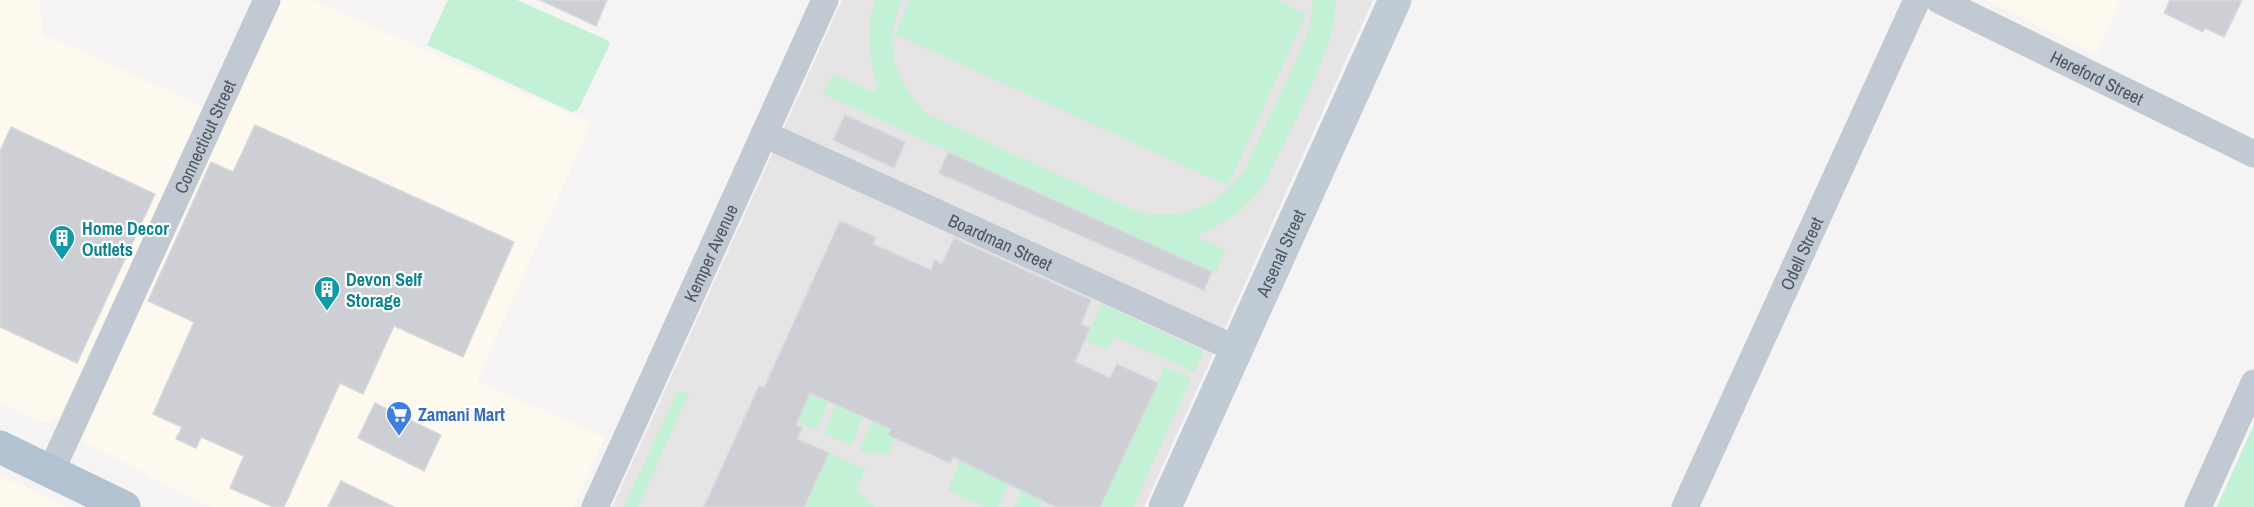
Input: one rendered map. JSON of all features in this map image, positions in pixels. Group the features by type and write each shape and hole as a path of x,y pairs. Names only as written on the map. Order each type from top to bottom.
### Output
{"main road":[{"name":"Arsenal Street","path":"1165,507 1395,0"},
{"path":"0,447 124,507"}],"street":[{"name":"Connecticut Street","path":"51,471 267,0"},
{"name":"Kemper Avenue","path":"594,507 825,0"},
{"name":"Odell Street","path":"1685,507 1917,0"},
{"name":"Hereford Street","path":"1940,0 2254,154"},
{"name":"Boardman Street","path":"764,134 1236,349"},
{"path":"2198,507 2254,383"}],"shaded area":[{"path":"0,0 40,0 42,33 204,107 61,414 51,423 39,421 0,402"},
{"path":"278,0 313,0 591,123 477,381 605,437 573,507 210,507 81,441"},
{"path":"842,0 1373,0 1144,507 612,507"},
{"path":"1986,0 2121,0 2096,54"},
{"path":"0,475 66,507 0,507"}],"green space":[{"path":"448,0 517,0 607,40 610,44 578,110 572,112 427,45"},
{"path":"875,0 902,0 893,31 895,60 906,87 925,113 1134,210 1150,214 1166,214 1197,209 1223,193 1235,182 1245,169 1306,38 1313,0 1335,0 1329,40 1320,65 1266,181 1237,212 1200,234 1200,239 1225,250 1215,273 823,94 833,74 874,92 878,89 872,66 870,44 870,23"},
{"path":"910,0 1276,0 1306,14 1228,186 895,34"},
{"path":"1102,304 1204,351 1194,372 1114,336 1107,350 1085,340"},
{"path":"1165,366 1191,378 1133,507 1100,507"},
{"path":"807,391 829,401 816,430 798,421"},
{"path":"677,392 689,392 638,507 624,507"},
{"path":"836,405 863,417 851,446 823,433"},
{"path":"872,421 890,429 888,434 895,438 887,456 874,450 871,455 859,449"},
{"path":"2254,424 2254,507 2217,507"},
{"path":"829,453 865,470 856,492 868,498 867,502 875,507 804,507"},
{"path":"957,459 1009,483 998,507 984,507 948,490 957,470"},
{"path":"1024,485 1045,495 1040,507 1014,507"}],"building":[{"path":"540,0 607,0 596,26"},
{"path":"2170,0 2242,0 2224,37 2205,28 2203,32 2164,13"},
{"path":"845,115 905,142 894,168 833,140"},
{"name":"Devon Self Storage","path":"255,125 514,242 463,357 394,326 363,394 340,383 284,507 273,507 230,488 244,456 201,437 196,448 176,439 182,427 153,414 194,322 148,301 211,162 233,172"},
{"name":"Home Decor Outlets","path":"11,127 155,194 77,363 0,327 0,151"},
{"path":"948,152 1212,272 1204,290 939,173"},
{"path":"840,221 876,237 873,244 931,270 935,260 942,264 954,238 1091,300 1081,324 1090,328 1075,362 1110,378 1117,364 1158,383 1100,507 1056,507 953,457 950,463 888,435 891,429 810,393 796,425 802,428 797,439 829,453 804,507 704,507 759,386 764,388"},
{"name":"Zamani Mart","path":"375,403 441,435 424,471 358,438"},
{"path":"341,481 394,507 328,507"}],"place":[{"name":"Home Decor Outlets","path":"62,261"},
{"name":"Devon Self Storage","path":"327,312"},
{"name":"Zamani Mart","path":"399,437"}]}
